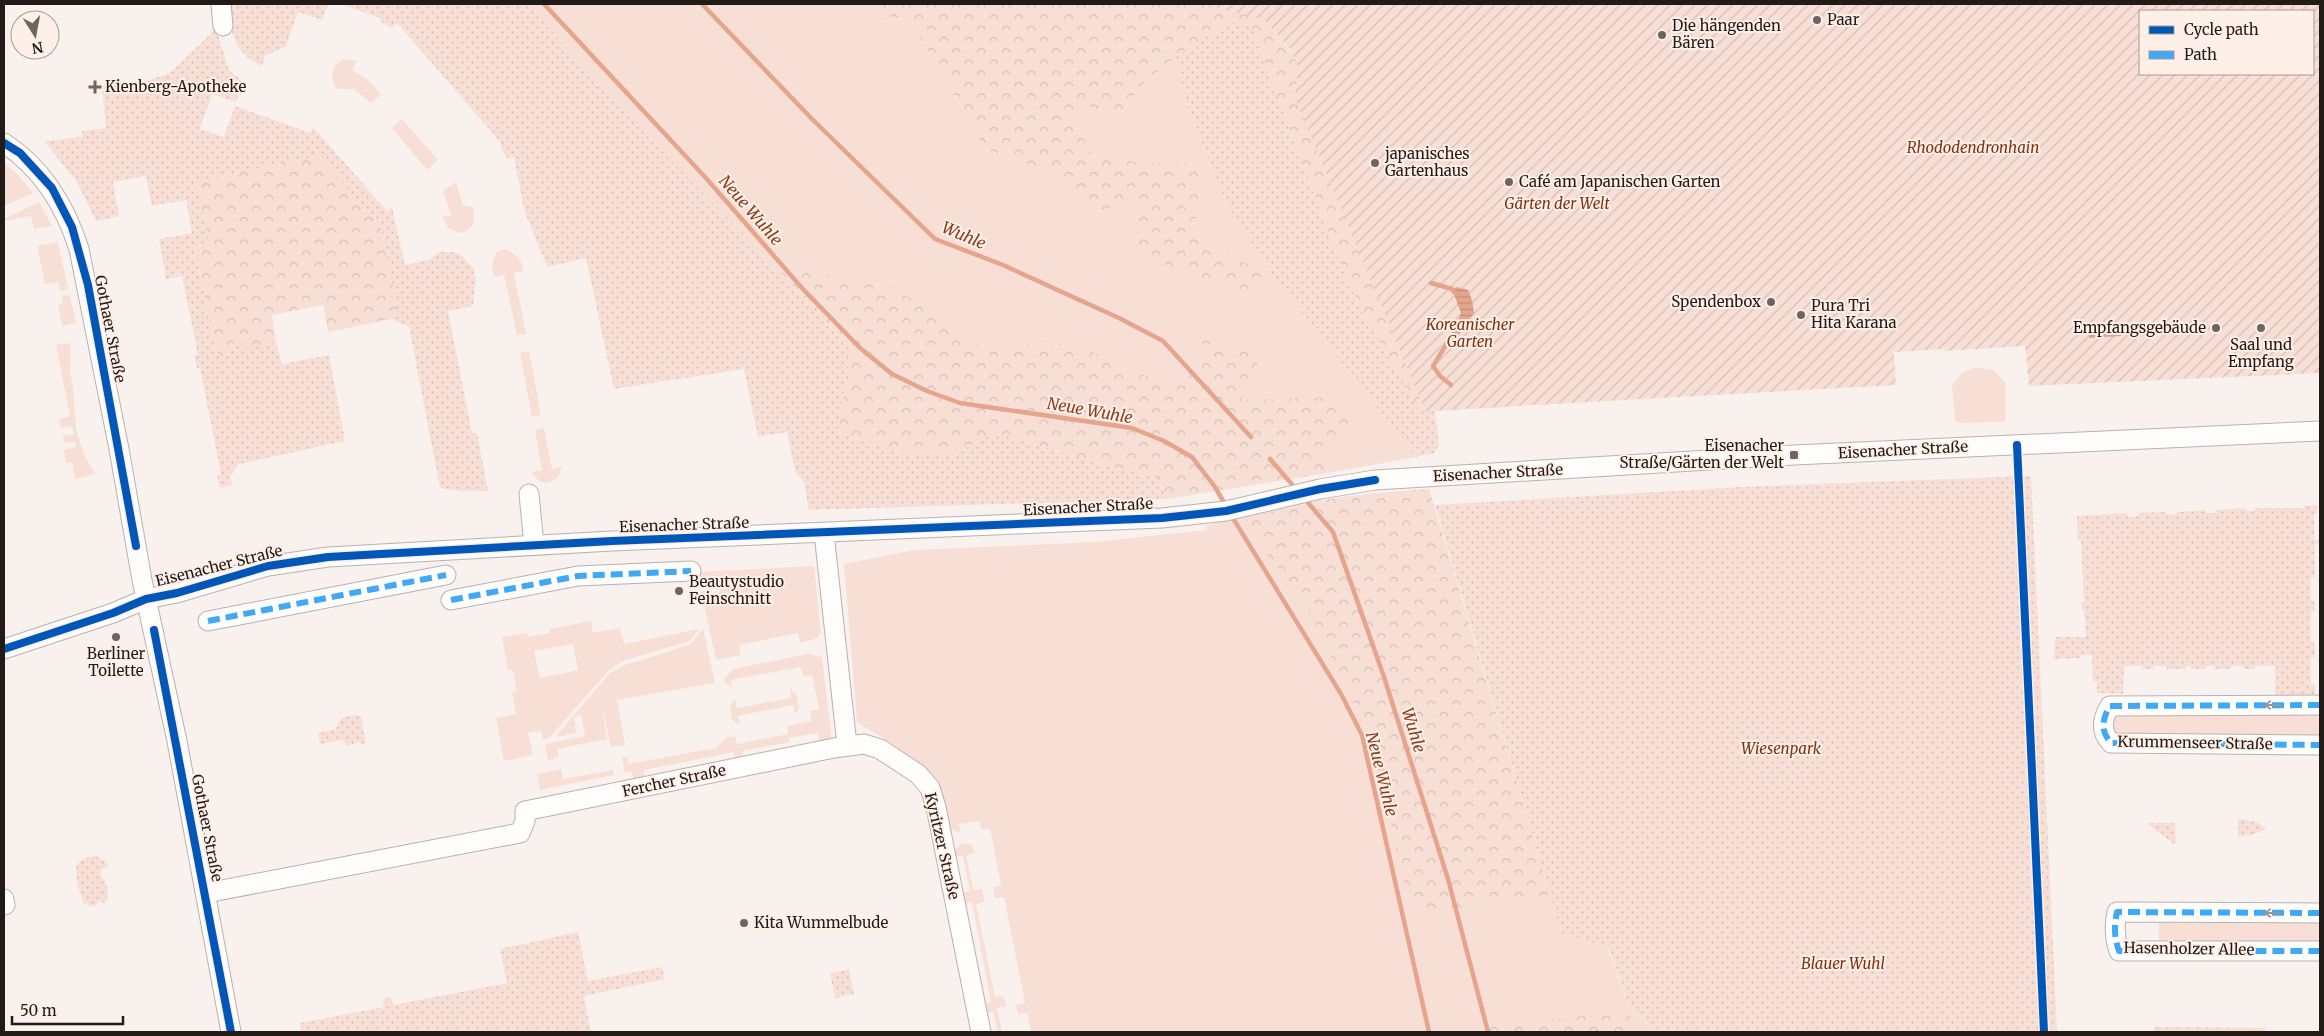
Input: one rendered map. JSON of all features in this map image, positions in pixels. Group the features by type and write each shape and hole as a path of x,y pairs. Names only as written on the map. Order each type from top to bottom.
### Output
{"street":[{"path":"221,4 223,26"},
{"name":"Gothaer Straße","path":"4,143 20,154 52,188 67,214 79,249 118,442 146,599 165,684 206,893 231,1032"},
{"name":"Eisenacher Straße","path":"4,649 113,613 146,599 177,592 240,573 328,557 534,545 824,534 1153,518 1204,514 1247,507 1366,480 1794,455 2320,431"},
{"path":"529,494 534,545"},
{"path":"824,534 847,745"},
{"path":"451,600 578,576 691,571"},
{"path":"208,621 446,575"},
{"name":"Krummenseer Straße","path":"2320,705 2110,706 2104,715 2103,725 2106,738 2111,743 2320,745"},
{"name":"Kyritzer Straße","path":"847,745 864,744 880,749 918,774 930,788 936,807 981,1032"},
{"name":"Fercher Straße","path":"520,833 525,821 525,811 847,745"},
{"name":"Gothaer Straße","path":"206,893 520,833"},
{"name":"Hasenholzer Allee","path":"2320,913 2117,912 2114,924 2114,939 2119,950 2320,951"}],"green space":[{"path":"227,4 328,4 322,20 298,12 286,46 265,56 262,66 246,55 235,41"},
{"path":"340,4 527,4 658,147 777,268 850,350 838,433 903,453 957,453 995,433 1116,468 1158,477 1167,499 809,510 804,482 795,471 787,432 758,437 744,369 614,389 586,258 547,267 524,210 514,157 507,158 500,146 502,144 397,23 391,28 380,21 380,18"},
{"path":"527,4 883,4 879,16 909,19 986,150 1056,173 1090,213 1141,203 1250,294 1275,278 1416,457 1328,473 1325,446 1364,426 1334,397 1240,401 1203,335 1193,370 1171,387 1072,343 980,345 892,287 777,268 658,147"},
{"name":"Koreanischer Garten","path":"883,4 1275,4 1264,20 1587,402 1419,412 1359,306 1337,256 1251,25 1176,57 1147,79 1120,114 1088,107 1072,118 1093,156 1152,164 1198,164 1201,210 1186,233 1275,278 1250,294 1135,255 1141,203 1090,213 1056,173 986,150 909,19 878,16"},
{"name":"Gärten der Welt","path":"1203,4 2320,4 2320,373 2029,386 2025,346 1945,351 1944,349 1894,352 1896,385 1425,411 1295,98 1298,66 1291,50 1264,20"},
{"path":"1230,22 1251,25 1337,256 1359,306 1419,411 1435,410 1439,445 1434,453 1416,457 1275,278 1227,205 1188,109 1176,57"},
{"path":"216,29 229,70 243,82 236,102 212,94 200,129 224,137 235,106 311,133 313,127 387,211 392,207 405,265 429,260 439,252 452,252 460,254 474,269 476,280 473,306 448,311 472,433 477,433 488,491 461,491 440,488 409,327 392,319 398,312 381,226 319,156 196,182 209,244 195,247 215,350 221,356 229,355 233,341 240,340 247,348 276,342 282,364 329,355 345,441 239,464 230,476 232,485 220,488 217,475 221,474 200,368 197,368 194,356 198,355 182,276 166,279 159,239 192,233 186,200 152,206 146,176 113,182 119,216 96,221 77,182 44,141 83,137 82,131 106,128 102,86 143,82 170,73"},
{"path":"1176,57 1188,109 1227,205 1275,278 1185,233 1201,210 1198,164 1152,164 1093,156 1072,118 1088,107 1120,114 1147,79"},
{"path":"344,59 357,61 352,70 367,79 381,94 371,103 354,89 338,89 335,85 332,72 336,65"},
{"path":"402,119 438,160 427,170 392,128"},
{"path":"319,156 381,226 398,312 392,319 328,332 323,305 272,315 276,342 221,356 215,350 195,247 208,244 196,182"},
{"path":"4,163 19,176 33,193 4,206"},
{"path":"456,182 463,205 473,207 474,217 471,227 459,233 448,228 442,215 452,217 443,191"},
{"path":"39,202 52,226 34,229 31,216 4,221 4,219"},
{"path":"58,242 68,289 60,291 59,282 45,284 37,246"},
{"path":"504,249 515,254 523,267 524,271 514,273 526,334 517,335 504,275 494,277 492,264 496,253"},
{"path":"777,268 893,287 980,345 1072,343 1171,387 1193,370 1203,335 1260,358 1241,400 1334,397 1364,426 1326,446 1328,473 1167,499 1158,477 1116,468 995,433 957,453 903,453 838,433 850,350"},
{"path":"70,295 76,323 62,326 58,305 63,304 62,296"},
{"path":"70,343 70,371 76,429 84,455 96,474 75,479 72,462 66,463 64,450 76,447 75,441 64,443 63,436 74,434 72,426 61,428 59,419 70,416 56,345"},
{"path":"529,351 541,415 532,417 520,353"},
{"path":"1976,367 1993,370 2005,382 2006,419 2004,422 1959,423 1955,421 1952,385 1962,373"},
{"path":"544,428 552,469 562,467 558,478 547,483 539,481 532,472 542,470 535,430"},
{"name":"Wiesenpark","path":"2031,476 2057,1032 1657,1032 1630,1008 1608,947 1562,934 1435,505 1741,487"},
{"path":"1429,489 1562,934 1607,947 1630,1009 1657,1032 1031,1032 1027,1013 1018,1014 1016,1005 1025,1003 1004,897 995,898 993,887 1001,885 990,828 981,830 980,821 959,824 961,833 948,828 898,752 899,748 857,722 844,564 914,550 1095,542 1206,530 1207,525 1323,500"},
{"path":"1429,489 1550,895 1482,900 1443,915 1426,913 1407,895 1376,760 1351,697 1305,605 1241,519 1323,500"},
{"path":"2317,505 2317,514 2314,514 2315,540 2320,540 2320,543 2315,544 2315,577 2311,578 2311,600 2315,601 2315,611 2311,611 2311,642 2315,643 2315,657 2311,658 2311,684 2315,685 2315,695 2275,695 2275,666 2255,666 2255,669 2244,669 2243,666 2231,666 2231,669 2215,669 2215,666 2206,666 2206,669 2191,669 2191,666 2186,666 2186,669 2167,669 2167,666 2153,666 2153,669 2143,669 2143,666 2124,666 2123,694 2097,693 2097,682 2093,681 2092,655 2081,655 2081,658 2053,659 2056,637 2086,637 2084,610 2082,610 2081,603 2084,602 2081,540 2078,539 2077,516 2127,513 2128,517 2138,516 2138,513 2166,512 2167,515 2177,514 2177,512 2205,510 2206,513 2215,513 2215,510 2245,508 2246,511 2254,511 2254,508 2304,508 2304,506"},
{"path":"814,566 821,632 818,638 800,643 798,633 739,645 741,655 716,660 701,592 706,591 707,594 720,592 718,579 704,582 705,586 700,586 697,572"},
{"path":"591,621 593,633 620,628 624,644 699,629 690,641 623,661 608,671 549,738 543,740 541,731 528,732 533,755 504,761 496,718 516,714 512,692 517,691 513,670 508,670 502,637 527,633 528,637 550,633 549,629","holes":["573,644 578,670 540,678 534,651"]},
{"path":"703,628 715,683 617,700 625,745 611,747 601,699 607,739 557,749 559,757 548,760 545,744 585,736 581,715 574,716 576,733 555,737 610,673 625,665 691,644"},
{"path":"808,654 822,657 832,741 820,744 818,733 789,738 790,742 742,751 744,760 736,761 734,752 644,770 645,779 634,782 632,772 625,773 622,758 627,757 628,764 716,748 726,738 735,736 737,744 788,734 787,726 812,721 810,711 819,709 812,675 803,676 801,667 731,680 732,688 725,683 724,679 733,669"},
{"path":"790,689 796,694 799,708 795,714 793,705 738,716 740,725 732,720 730,706 735,699 737,708 791,698"},
{"path":"2117,713 2320,714 2320,737 2114,734 2111,730 2113,716"},
{"path":"355,715 361,716 366,745 358,742 348,746 342,740 320,744 318,733 336,729 341,718"},
{"path":"561,769 563,779 613,770 614,775 540,790 537,774"},
{"path":"2238,819 2257,822 2267,829 2251,835 2238,837"},
{"path":"2146,823 2175,823 2176,843 2174,844"},
{"path":"962,843 972,845 975,853 966,855 973,890 982,889 985,902 976,904 995,997 1004,996 1006,1006 997,1008 1002,1032 998,1032 993,1012 985,1014 983,1004 991,1002 972,902 963,904 961,893 970,891 963,856 954,857 953,852"},
{"path":"95,856 104,860 110,866 103,868 100,874 108,890 103,907 104,903 100,901 94,907 84,904 77,884 76,865 85,858"},
{"path":"2159,921 2320,921 2320,945 2159,943"},
{"path":"578,932 588,981 662,967 665,979 584,996 591,1032 301,1032 300,1023 384,1007 383,999 391,997 393,1005 507,983 500,949"},
{"path":"849,969 854,994 835,998 830,974"},
{"path":"1630,1009 1631,1032 1478,1032 1478,1029"},
{"path":"2154,1027 2266,1028 2264,1032 2154,1032"}],"shaded area":[{"path":"1457,287 1468,290 1474,313 1454,342 1442,349 1456,326 1461,313 1452,289"},
{"path":"2168,328 2168,334 2136,335 2136,330"},
{"path":"2121,331 2121,336 2089,338 2089,332"}],"waterway":[{"name":"Neue Wuhle","path":"544,4 705,177 802,288 860,348 892,374 927,391 960,403 1132,428 1164,441 1192,457 1215,487 1226,506"},
{"name":"Wuhle","path":"702,4 812,119 935,239 1003,265 1119,318 1163,341 1251,437"},
{"path":"1431,283 1452,289 1454,292"},
{"path":"1446,345 1433,366 1440,376 1451,385"},
{"name":"Wuhle","path":"1270,459 1297,490"},
{"name":"Wuhle","path":"1304,498 1333,532 1384,677 1448,879 1488,1032"},
{"name":"Neue Wuhle","path":"1231,515 1341,694 1362,735 1429,1032"}],"marked path":[{"path":"451,600 578,576 691,571"},
{"path":"208,621 446,575"},
{"path":"2320,705 2110,706 2103,725 2105,734 2111,743 2320,745"},
{"path":"2320,913 2117,912 2115,927 2119,951 2320,951"}],"cycle path":[{"path":"4,143 20,153 52,188 72,227 88,285 136,546"},
{"path":"2017,445 2044,1032"},
{"path":"4,649 113,613 146,599 177,593 268,566 328,557 612,541 1162,518 1226,511 1320,489 1375,480"},
{"path":"154,630 231,1032"}],"place":[{"name":"Paar","path":"1817,20"},
{"name":"Die hängenden Bären","path":"1662,35"},
{"name":"Kienberg-Apotheke","path":"95,87"},
{"name":"japanisches Gartenhaus","path":"1375,163"},
{"name":"Café am Japanischen Garten","path":"1509,182"},
{"name":"Spendenbox","path":"1771,302"},
{"name":"Pura Tri Hita Karana","path":"1801,315"},
{"name":"Empfangsgebäude","path":"2216,328"},
{"name":"Saal und Empfang","path":"2261,328"},
{"name":"Eisenacher Straße/Gärten der Welt","path":"1794,455"},
{"name":"Beautystudio Feinschnitt","path":"679,591"},
{"name":"Berliner Toilette","path":"116,637"},
{"name":"Kita Wummelbude","path":"744,923"}],"park label":[{"name":"Rhododendronhain","path":"1973,148"},
{"name":"Blauer Wuhl","path":"1843,964"}]}
